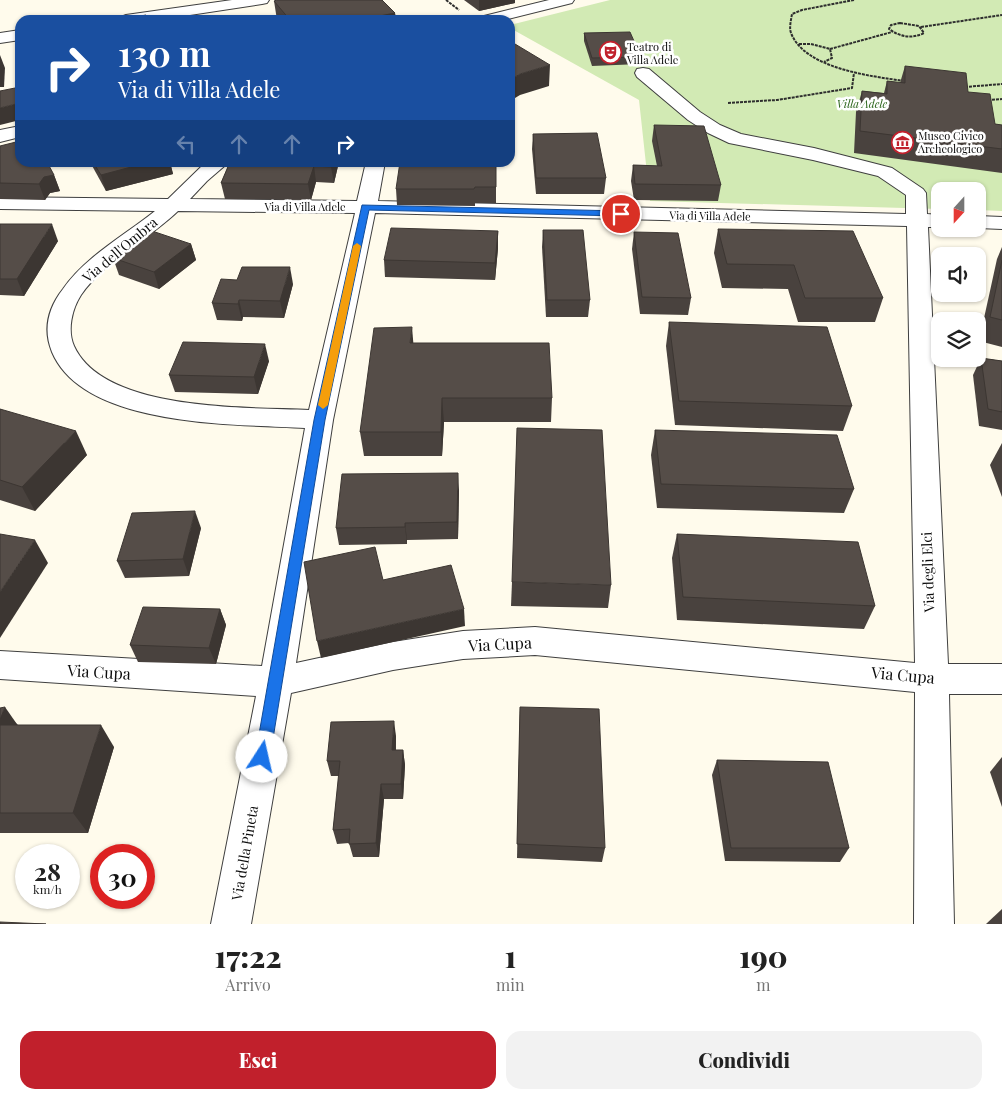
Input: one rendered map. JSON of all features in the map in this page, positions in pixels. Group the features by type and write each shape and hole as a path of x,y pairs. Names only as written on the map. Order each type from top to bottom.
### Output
{"street":[{"path":"160,15 262,0"},
{"path":"506,15 567,0"},
{"path":"0,38 15,36"},
{"path":"643,73 694,116 714,129"},
{"name":"Via degli Elci","path":"714,129 736,139 814,154 885,172 916,193 928,221 934,924"},
{"path":"0,136 15,132"},
{"name":"Via dell'Ombra","path":"214,167 189,186 172,206 105,259 84,279 67,300 58,326 59,344 66,356 78,369 96,384 151,406 192,412 320,420"},
{"name":"Via della Pineta","path":"231,924 276,682 320,420 375,167"},
{"name":"Via di Villa Adele","path":"0,203 365,207 928,221"},
{"path":"986,222 1002,223"},
{"name":"Via Cupa","path":"0,665 276,682 463,645 535,641 932,678 1002,679"}],"path":[{"path":"854,0 802,10 792,14 789,22 790,32 798,44 810,55 823,62 854,73 904,81"},
{"path":"892,32 889,27 895,24 910,24 921,27 1002,15"},
{"path":"798,44 811,44 830,49 892,32 903,36 917,36 924,33 921,27"},
{"path":"823,62 832,58 830,49"},
{"path":"714,129 713,118 727,103 777,100 852,88 854,73"},
{"path":"958,86 1002,84"},
{"path":"968,87 970,93"},
{"path":"983,100 1002,99"}],"green space":[{"name":"Villa Adele","path":"610,0 1002,0 1002,211 986,210 986,182 931,182 931,209 650,201 639,100 515,31 515,24"}],"building":[{"path":"382,0 395,13 385,15 286,15 274,1"},
{"name":"Teatro di Villa Adele","path":"630,32 641,57 592,58 584,33"},
{"path":"515,44 550,65 515,77"},
{"path":"905,66 966,73 968,92 990,94 995,124 1002,125 1002,149 860,131 862,91 887,94 887,81 905,83"},
{"path":"15,88 15,104 0,108 0,91"},
{"path":"654,125 704,126 721,185 635,184 633,165 662,166"},
{"path":"597,133 606,178 536,178 533,134"},
{"path":"15,142 15,167 50,167 54,175 44,177 39,184 0,183 0,146"},
{"path":"96,167 131,167 101,175"},
{"path":"228,167 314,167 308,184 221,183"},
{"path":"399,167 496,167 496,187 475,187 474,189 396,189"},
{"path":"0,224 52,224 17,279 0,279"},
{"path":"391,228 498,231 495,263 384,260"},
{"path":"718,229 853,231 883,298 805,298 794,265 727,264"},
{"path":"543,230 583,230 590,300 547,300"},
{"path":"152,231 191,244 154,272 113,258"},
{"path":"634,232 678,233 691,298 642,297"},
{"path":"1002,260 1002,320 990,317"},
{"path":"242,267 290,267 280,301 239,300 238,304 212,303 221,279 237,280"},
{"path":"669,322 827,327 852,406 679,401"},
{"path":"412,327 410,343 549,343 552,398 442,398 441,432 360,432 374,328"},
{"path":"183,342 265,344 254,377 169,375"},
{"path":"986,359 1002,361 1002,412 988,409 982,367 986,367"},
{"path":"0,409 76,431 22,487 0,480"},
{"path":"517,428 602,430 611,585 512,582"},
{"path":"655,430 837,435 854,489 661,484"},
{"path":"458,473 457,522 405,523 405,527 336,528 342,474"},
{"path":"195,511 183,559 117,561 132,513"},
{"path":"0,534 35,540 0,592"},
{"path":"677,534 858,542 875,606 683,597"},
{"path":"375,547 383,580 451,565 464,609 317,641 304,562"},
{"path":"143,607 220,609 209,648 130,645"},
{"path":"5,707 0,720 0,708"},
{"path":"520,707 599,709 605,848 517,844"},
{"path":"394,721 392,750 403,750 401,784 381,784 376,843 349,844 350,829 333,830 340,761 327,761 331,722"},
{"path":"0,725 101,725 73,813 0,813"},
{"path":"717,760 828,762 849,848 731,848"},
{"path":"0,922 46,924 0,924"}],"slow traffic":[{"path":"323,405 357,246"}],"place":[{"name":"Teatro di Villa Adele","path":"611,53"},
{"name":"Museo Civico Archeologico","path":"902,142"}],"route":[{"path":"262,757 320,420 365,207 621,214"}]}
